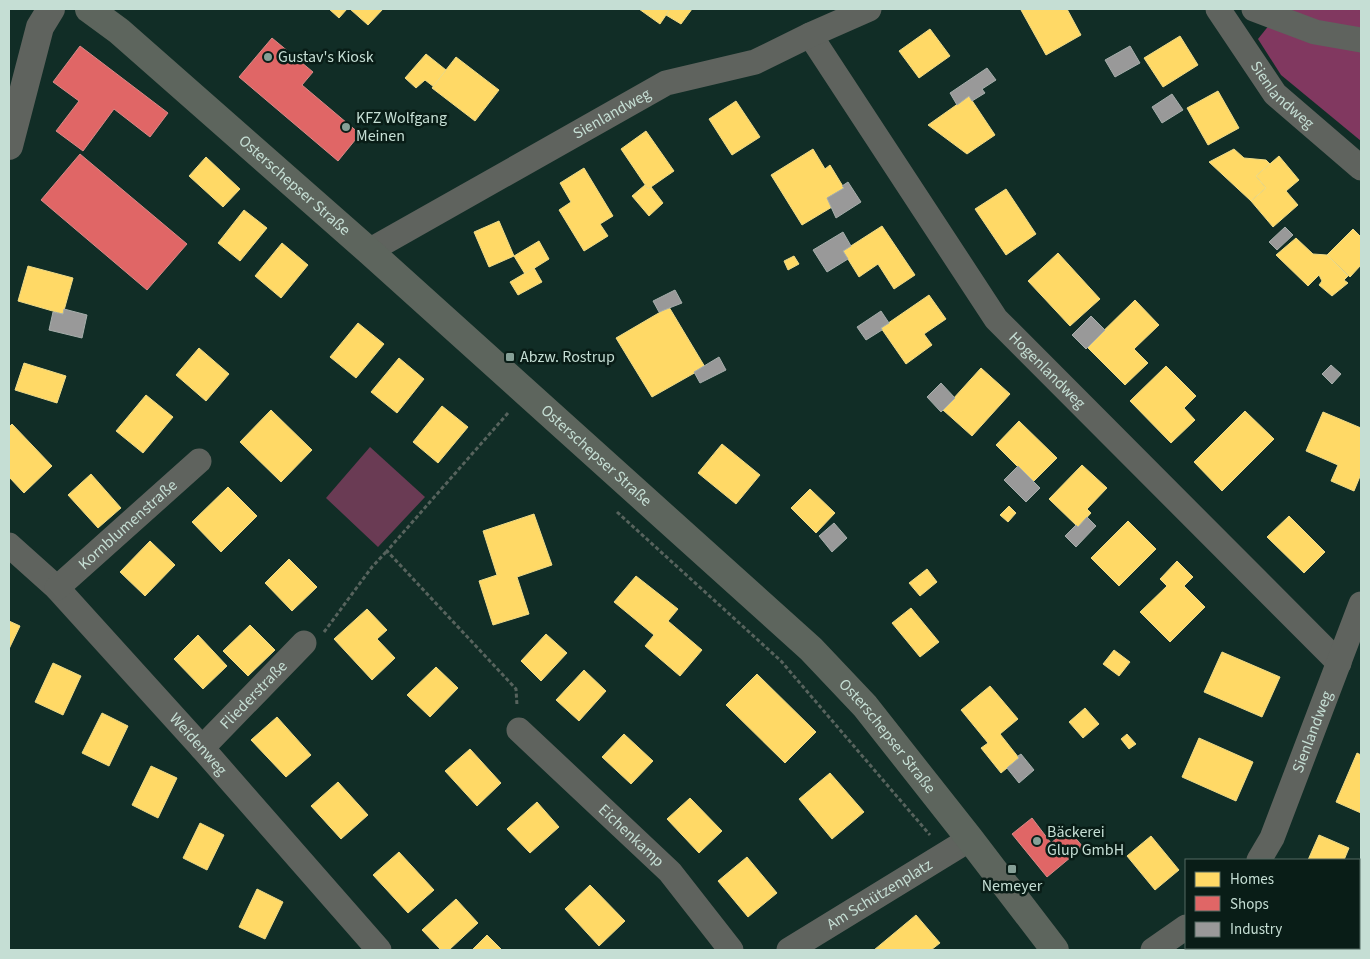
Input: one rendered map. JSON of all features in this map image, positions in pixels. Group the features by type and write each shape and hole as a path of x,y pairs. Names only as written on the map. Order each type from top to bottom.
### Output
{"main road":[{"name":"Osterschepser Straße","path":"88,9 120,31 369,251 811,649 865,706 1055,950"}],"street":[{"path":"9,146 40,28 51,9"},
{"name":"Sienlandweg","path":"369,251 666,83 755,62 869,9"},
{"name":"Sienlandweg","path":"1218,9 1275,94 1361,168"},
{"path":"1254,9 1316,32 1361,40"},
{"name":"Hogenlandweg","path":"810,35 996,319 1339,663"},
{"name":"Kornblumenstraße","path":"57,588 199,461"},
{"name":"Weidenweg","path":"9,545 57,588 202,748 379,950"},
{"name":"Sienlandweg","path":"1261,859 1272,838 1361,604"},
{"name":"Fliederstraße","path":"202,748 304,644"},
{"name":"Eichenkamp","path":"519,730 670,872 731,950"},
{"name":"Am Schützenplatz","path":"789,950 970,839"},
{"path":"1153,950 1185,928"}],"path":[{"path":"304,644 324,632 372,567 508,413 501,406"},
{"path":"611,507 781,661 946,854"},
{"path":"387,551 516,689 519,730"}],"shaded area":[{"path":"1282,9 1361,9 1361,141 1281,75 1258,39"},
{"path":"370,447 425,497 378,547 326,498"}],"building: Homes":[{"path":"329,9 347,9 339,18"},
{"path":"350,9 383,9 368,25"},
{"path":"639,9 670,9 660,24"},
{"path":"670,9 692,9 681,24 666,15"},
{"path":"1067,9 1081,35 1046,55 1021,10"},
{"path":"930,29 950,56 919,78 899,51"},
{"path":"1180,36 1198,65 1163,87 1144,58"},
{"path":"426,54 446,70 434,87 425,80 416,88 405,78"},
{"path":"456,57 499,90 475,121 432,88"},
{"path":"1218,91 1239,128 1208,145 1187,108"},
{"path":"969,96 995,135 967,154 928,125"},
{"path":"736,101 760,137 732,155 709,119"},
{"path":"646,131 674,171 648,189 621,149"},
{"path":"813,149 825,169 830,165 844,188 827,198 832,207 802,225 771,175"},
{"path":"1234,149 1244,158 1266,160 1270,164 1256,176 1266,188 1251,201 1209,162"},
{"path":"1279,156 1299,180 1286,191 1298,205 1273,227 1251,201 1266,188 1256,176"},
{"path":"206,157 240,189 223,207 189,176"},
{"path":"584,168 613,216 600,224 608,236 584,251 559,210 571,202 560,183"},
{"path":"645,185 648,189 651,187 663,203 649,216 632,196"},
{"path":"1006,189 1036,234 1006,255 975,209"},
{"path":"244,210 267,228 240,261 218,243"},
{"path":"499,221 514,256 489,267 474,232"},
{"path":"882,226 915,275 894,289 878,264 859,277 843,251"},
{"path":"1353,229 1361,237 1361,265 1350,277 1327,255"},
{"path":"1296,238 1313,254 1327,255 1348,276 1344,280 1348,283 1332,296 1319,285 1322,281 1319,275 1308,286 1276,255"},
{"path":"539,241 549,259 525,274 514,256"},
{"path":"282,243 308,265 281,298 255,276"},
{"path":"1058,253 1100,299 1070,326 1028,281"},
{"path":"794,256 799,264 788,270 784,261"},
{"path":"28,266 73,278 63,314 18,301"},
{"path":"534,268 542,282 518,295 510,282"},
{"path":"929,295 946,319 924,334 932,345 906,364 881,328"},
{"path":"1135,300 1159,325 1134,349 1148,363 1125,385 1087,347"},
{"path":"669,307 705,367 652,397 616,338"},
{"path":"358,323 384,344 356,378 330,357"},
{"path":"199,348 229,374 206,401 176,375"},
{"path":"399,358 424,379 397,413 371,392"},
{"path":"24,363 66,376 57,403 15,390"},
{"path":"1166,366 1196,396 1184,408 1195,420 1171,443 1130,401"},
{"path":"981,368 1010,394 972,436 943,410"},
{"path":"146,395 173,417 143,453 116,431"},
{"path":"442,406 468,427 438,463 413,442"},
{"path":"271,410 312,450 281,482 240,442"},
{"path":"1245,411 1274,439 1222,491 1194,462"},
{"path":"1323,412 1361,428 1361,474 1354,491 1331,481 1338,465 1306,451"},
{"path":"1019,421 1057,458 1033,482 996,445"},
{"path":"12,424 52,466 24,493 9,477 9,427"},
{"path":"722,444 760,475 736,504 698,473"},
{"path":"1082,465 1107,488 1087,509 1091,513 1078,527 1049,499"},
{"path":"91,474 121,508 98,528 68,495"},
{"path":"228,487 257,516 221,552 192,522"},
{"path":"810,489 835,513 816,533 791,508"},
{"path":"1009,506 1016,513 1008,522 1000,515"},
{"path":"534,514 552,565 517,577 529,614 493,625 479,581 497,575 483,531"},
{"path":"1289,516 1325,552 1304,573 1267,537"},
{"path":"1128,521 1156,549 1119,586 1091,558"},
{"path":"150,541 175,565 145,596 120,572"},
{"path":"289,559 317,587 292,611 265,583"},
{"path":"1177,561 1193,577 1184,586 1205,607 1170,642 1140,612 1167,586 1160,579"},
{"path":"927,569 937,582 920,596 909,583"},
{"path":"636,576 678,609 668,621 702,650 680,676 645,646 654,635 614,602"},
{"path":"911,608 939,642 920,657 892,623"},
{"path":"367,609 387,630 377,639 395,658 372,680 334,639"},
{"path":"9,621 20,626 9,649"},
{"path":"250,625 275,650 248,676 223,651"},
{"path":"546,634 567,653 541,681 521,661"},
{"path":"198,635 227,666 203,689 174,659"},
{"path":"1114,650 1130,662 1119,676 1103,664"},
{"path":"1222,652 1280,677 1262,717 1204,692"},
{"path":"53,663 81,676 63,715 35,702"},
{"path":"436,667 458,688 430,717 407,695"},
{"path":"584,670 606,691 579,721 556,700"},
{"path":"757,674 816,732 785,763 726,705"},
{"path":"990,686 1018,719 1000,734 1019,758 1001,773 981,748 988,743 961,710"},
{"path":"1085,708 1099,724 1083,738 1069,722"},
{"path":"102,713 128,726 109,766 82,753"},
{"path":"277,717 311,755 286,777 251,740"},
{"path":"624,734 653,761 631,784 602,757"},
{"path":"1127,734 1136,744 1129,749 1121,739"},
{"path":"1199,738 1253,762 1236,801 1182,777"},
{"path":"470,749 501,783 477,806 445,771"},
{"path":"1357,753 1361,755 1361,813 1336,802"},
{"path":"151,766 177,778 158,818 132,805"},
{"path":"830,773 864,812 832,839 799,799"},
{"path":"338,782 368,815 341,839 311,806"},
{"path":"690,798 722,831 699,853 667,819"},
{"path":"537,802 559,827 530,853 507,829"},
{"path":"200,823 224,835 207,870 183,858"},
{"path":"1319,835 1349,848 1344,859 1308,859"},
{"path":"1151,836 1179,870 1155,890 1127,856"},
{"path":"399,852 434,890 408,913 373,875"},
{"path":"747,857 777,893 748,917 718,881"},
{"path":"590,885 625,921 599,946 565,909"},
{"path":"257,889 283,902 265,939 239,927"},
{"path":"456,899 478,923 449,950 441,950 422,930"},
{"path":"916,915 940,943 931,950 874,950"},
{"path":"487,935 502,950 472,950"},
{"path":"1240,949 1279,950 1241,950"}],"building: Shops":[{"path":"272,38 313,72 302,85 360,134 338,161 239,77"},
{"path":"80,46 168,113 150,137 114,109 83,151 56,131 79,101 53,82"},
{"path":"80,154 187,244 147,290 41,200"},
{"path":"1032,818 1051,843 1068,829 1083,847 1047,877 1012,834"}],"building: Industry":[{"path":"1130,46 1140,63 1115,77 1105,60"},
{"path":"987,68 996,80 982,89 985,93 972,101 969,96 957,105 950,93"},
{"path":"1172,94 1183,110 1162,123 1152,107"},
{"path":"848,182 861,202 836,218 827,198 844,188 842,186"},
{"path":"1285,227 1293,235 1277,250 1269,242"},
{"path":"843,232 851,246 843,251 848,259 827,272 813,250"},
{"path":"675,290 682,303 659,312 653,301"},
{"path":"64,309 87,315 82,338 49,330 53,312 63,314"},
{"path":"881,311 889,323 866,340 857,327"},
{"path":"1091,316 1105,330 1086,349 1072,335"},
{"path":"719,357 726,370 700,383 694,372"},
{"path":"1331,365 1341,374 1332,384 1322,374"},
{"path":"941,383 955,398 941,412 927,397"},
{"path":"1018,466 1040,488 1026,502 1004,480"},
{"path":"1087,517 1096,526 1076,547 1065,536 1076,525 1078,527"},
{"path":"834,523 847,538 832,552 819,536"},
{"path":"1021,754 1034,770 1019,783 1007,768"}],"place":[{"name":"Gustav's Kiosk","path":"268,57"},
{"name":"KFZ Wolfgang Meinen","path":"346,127"},
{"name":"Abzw. Rostrup","path":"510,357"},
{"name":"Bäckerei Glup GmbH","path":"1037,841"},
{"name":"Nemeyer","path":"1012,869"}]}
